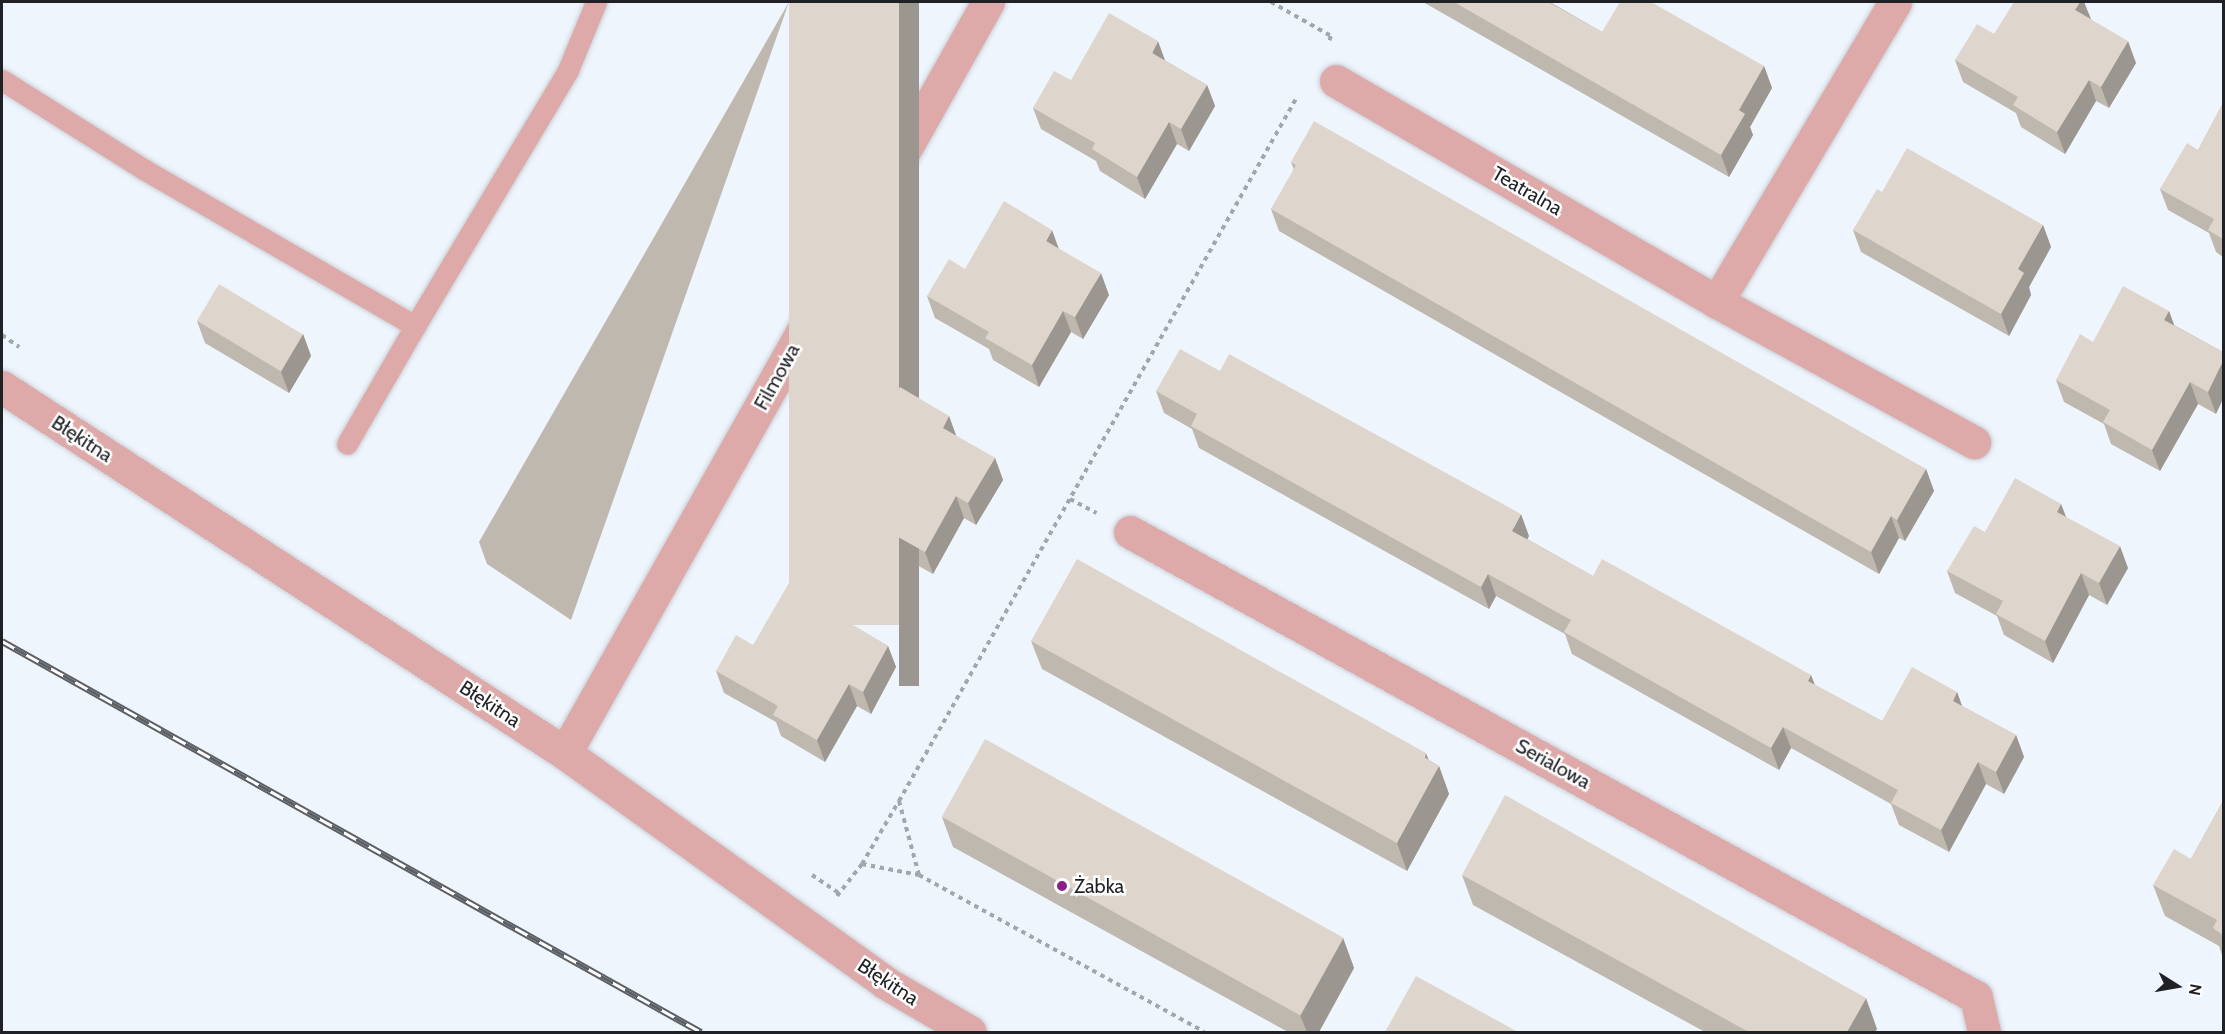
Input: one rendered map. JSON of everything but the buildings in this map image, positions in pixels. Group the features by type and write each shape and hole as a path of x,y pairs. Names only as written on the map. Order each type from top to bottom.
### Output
{"street":[{"name":"Filmowa","path":"565,753 988,2"},
{"path":"1717,302 1895,2"},
{"name":"Teatralna","path":"1336,81 1717,302 1974,442"},
{"name":"Błękitna","path":"2,387 565,753 886,982 970,1032"},
{"name":"Serialowa","path":"1130,532 1976,997 1984,1032"}],"lane":[{"path":"347,444 568,70 596,2"},
{"path":"2,80 145,170 415,326"}],"path":[{"path":"1271,2 1331,36 1326,47"},
{"path":"816,933 839,892 862,864 1302,88"},
{"path":"898,801 919,875"},
{"path":"862,864 919,875 1204,1032"}],"railway":[{"path":"2,641 701,1032"}],"place":[{"name":"Żabka","path":"1062,886"}]}
